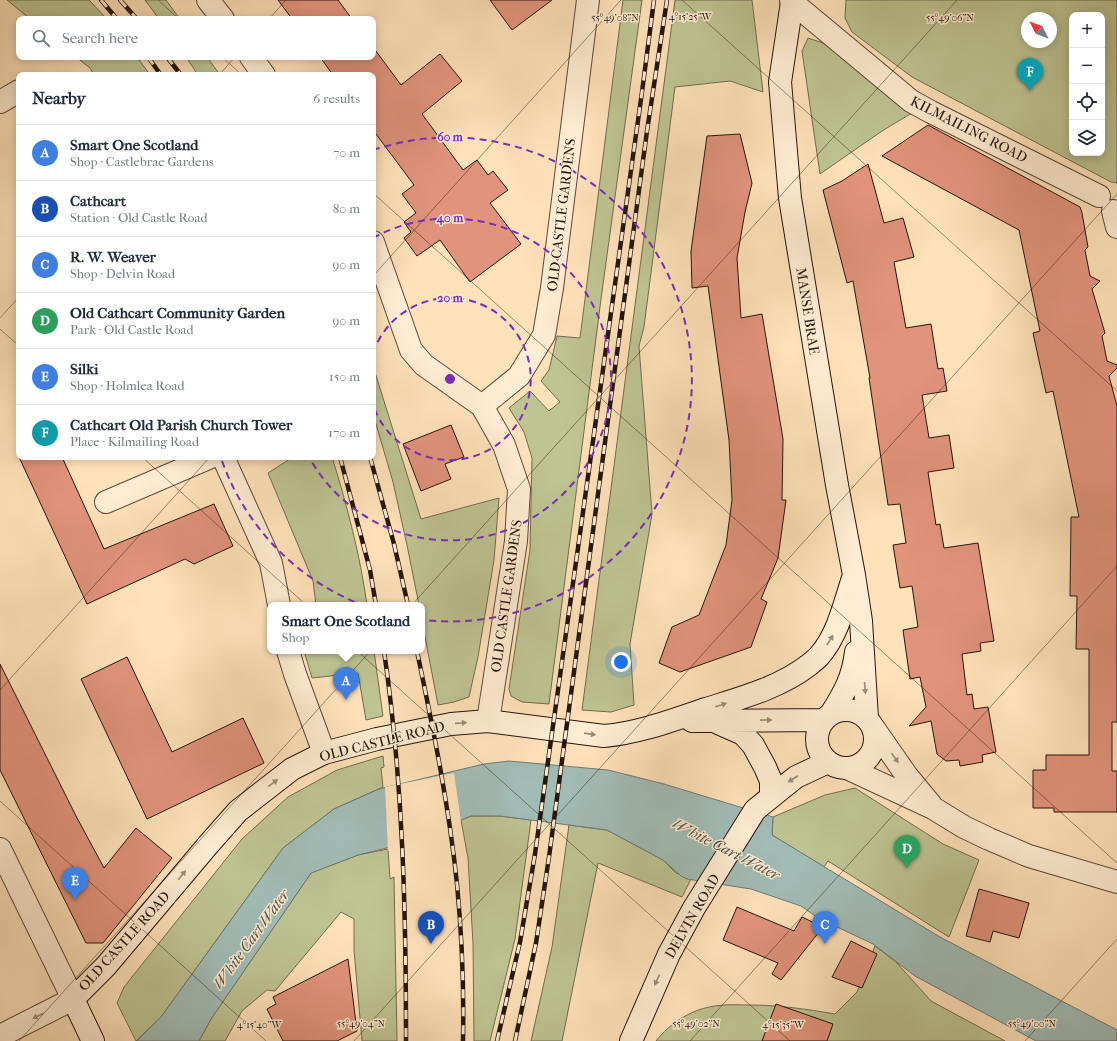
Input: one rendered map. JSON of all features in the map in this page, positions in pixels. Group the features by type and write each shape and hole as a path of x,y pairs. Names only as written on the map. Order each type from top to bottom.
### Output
{"main road":[{"path":"208,0 221,16"},
{"name":"OLD CASTLE GARDENS","path":"482,406 519,376 544,335 552,288 588,0"},
{"name":"KILMAILING ROAD","path":"793,1 911,101 1110,211"},
{"name":"MANSE BRAE","path":"793,1 780,82 790,198 837,485 854,575 861,621 870,722"},
{"path":"253,60 262,72"},
{"path":"0,102 16,93"},
{"name":"OLD CASTLE GARDENS","path":"376,251 411,350 424,364 482,406 504,445 519,489 516,541 488,721"},
{"path":"106,502 204,460"},
{"path":"224,460 271,563 278,602"},
{"name":"OLD CASTLE ROAD","path":"0,1036 73,999 106,966 238,811 292,769 324,753 377,739 451,724 488,721 604,736 618,735 670,721 742,698 780,683 800,671 820,656 834,634 854,575"},
{"name":"MANSE BRAE","path":"828,717 846,690 854,667 861,621"},
{"path":"289,654 324,753"},
{"name":"OLD CASTLE ROAD","path":"670,721 828,717 840,710 850,710 859,713 870,722"},
{"path":"828,717 819,728 817,737 818,747 822,756 838,765 933,808 964,827 989,839 1029,856 1117,882"},
{"name":"OLD CASTLE ROAD","path":"714,721 743,734 753,745 770,781 763,803"},
{"path":"838,765 856,766 864,762 871,754 875,736 870,722"},
{"path":"870,722 907,776 933,808"},
{"name":"DELVIN ROAD","path":"631,1041 669,954 694,908 763,803 796,777 838,765"},
{"path":"0,849 93,1040"}],"green space":[{"path":"7,0 89,0 104,16 26,16"},
{"path":"145,0 166,0 178,16 157,16"},
{"path":"623,0 642,0 601,299 549,704 522,702 511,696 509,689 530,550 532,458 524,432 509,408 530,391 549,411 560,402 541,381 549,370 557,336 580,338"},
{"path":"675,0 752,0 763,92 730,81 675,87 644,327 639,346 652,514 630,644 634,705 611,712 582,710"},
{"path":"846,0 1117,0 1117,183 1111,182 912,77 852,32 845,18"},
{"path":"808,38 829,45 912,113 882,131 820,174 802,51"},
{"path":"80,60 139,60 148,72 92,72 90,68"},
{"path":"188,60 209,60 218,72 196,72"},
{"path":"376,376 421,519 499,498 494,560 478,657 469,697 454,702 438,705 425,637 425,602 418,602 393,482 376,424"},
{"path":"288,460 333,460 343,493 361,568 367,602 316,602 313,581 268,473"},
{"path":"305,654 374,654 383,716 366,720 358,673 312,678"},
{"path":"383,756 384,767 381,768 383,787 334,809 283,848 161,1017 136,1041 117,1003 124,987 242,839 288,797 337,770"},
{"path":"855,788 943,844 979,860 949,937 828,861 824,867 772,835 773,817 825,795"},
{"path":"471,816 500,816 531,820 515,939 490,1041 474,1041 473,943 468,858 461,820"},
{"path":"569,825 607,830 663,860 676,873 691,879 682,897 598,863 562,1041 531,1041 552,947"},
{"path":"388,849 390,879 394,877 397,1041 362,1041 354,950 354,919 341,912 275,991 267,990 242,1011 225,1041 199,1041 211,1019 311,873 358,855"},
{"path":"875,946 896,962 931,1001 1005,1041 656,1041 668,1028 682,1018 698,1010 715,1006 771,1006 835,1014 857,992"}],"water":[{"name":"White Cart Water","path":"509,761 608,770 664,784 773,817 772,835 940,937 1117,1030 1117,1041 1036,1041 915,976 873,944 818,918 801,906 751,889 687,879 681,876 663,860 607,830 500,816 471,816 411,842 358,855 311,873 211,1019 199,1041 137,1041 161,1017 283,848 334,809 379,789 484,764"}],"pier":[{"path":"454,773 461,822 412,844 388,851 385,787"}],"building":[{"path":"278,0 338,0 350,16 290,16"},
{"path":"490,0 552,0 512,30"},
{"path":"376,51 401,85 440,54 462,81 422,114 463,170 477,160 488,175 493,171 508,190 490,203 521,244 470,282 440,240 417,256 404,238 411,232 404,222 416,213 402,194 414,185 376,134 376,72 331,72 322,60 376,60"},
{"path":"928,125 1080,207 1082,213 1088,247 1085,250 1090,276 1100,281 1092,289 1105,333 1102,336 1107,361 1117,365 1117,368 1109,376 1117,406 1117,722 1112,722 1112,771 1117,771 1117,812 1054,812 1054,808 1033,808 1033,770 1046,770 1046,755 1089,755 1089,649 1076,649 1077,596 1070,596 1071,517 1079,517 1053,391 1046,393 1033,333 1040,331 1019,230 882,156"},
{"path":"740,134 752,183 737,258 741,318 762,314 783,439 782,500 786,500 778,558 761,599 767,602 751,647 680,672 659,663 672,627 699,615 726,545 732,500 729,440 708,286 692,288 691,251 707,136"},
{"path":"868,164 884,223 903,218 914,257 894,262 906,328 931,324 938,369 943,368 947,391 922,395 929,438 949,435 954,468 928,472 936,525 940,524 944,548 978,543 994,641 980,643 981,651 962,654 967,695 972,694 974,709 988,707 996,752 982,755 983,762 960,766 959,760 946,761 937,754 931,721 909,726 926,707 920,677 910,679 903,630 918,627 912,586 900,588 893,545 906,543 900,504 888,505 870,378 853,281 847,283 823,190 842,181"},
{"path":"451,425 464,457 445,464 451,479 421,491 403,444"},
{"path":"20,460 63,460 104,549 214,504 233,546 194,564 185,559 87,604"},
{"path":"127,657 172,752 243,718 264,763 147,819 81,679"},
{"path":"0,664 76,816 104,868 136,828 172,858 103,943 86,943 0,770"},
{"path":"979,889 1029,903 1019,938 993,931 990,942 966,936"},
{"path":"737,907 794,931 802,917 823,927 781,980 772,974 778,963 723,940"},
{"path":"851,941 877,954 862,988 832,977"},
{"path":"348,959 357,1031 337,1041 283,1041 267,1009 276,1004 273,997"},
{"path":"776,1004 833,1024 827,1041 762,1041"}],"railway":[{"path":"101,0 114,16"},
{"path":"120,0 134,16"},
{"path":"497,1041 520,942 535,854 654,0"},
{"path":"515,1041 536,943 549,857 647,131 667,0"},
{"path":"150,60 159,72"},
{"path":"169,60 179,72"},
{"path":"341,460 370,570 375,602"},
{"path":"371,460 394,544 407,602"},
{"path":"384,654 395,748 402,846 406,1041"},
{"path":"418,654 440,767 454,855 459,904 463,982 463,1041"}],"place":[{"name":"Cathcart Old Parish Church Tower","path":"1030,91"},
{"name":"Smart One Scotland","path":"346,700"},
{"name":"Old Cathcart Community Garden","path":"907,868"},
{"name":"Silki","path":"75,900"},
{"name":"Cathcart","path":"431,944"},
{"name":"R. W. Weaver","path":"825,944"}]}
